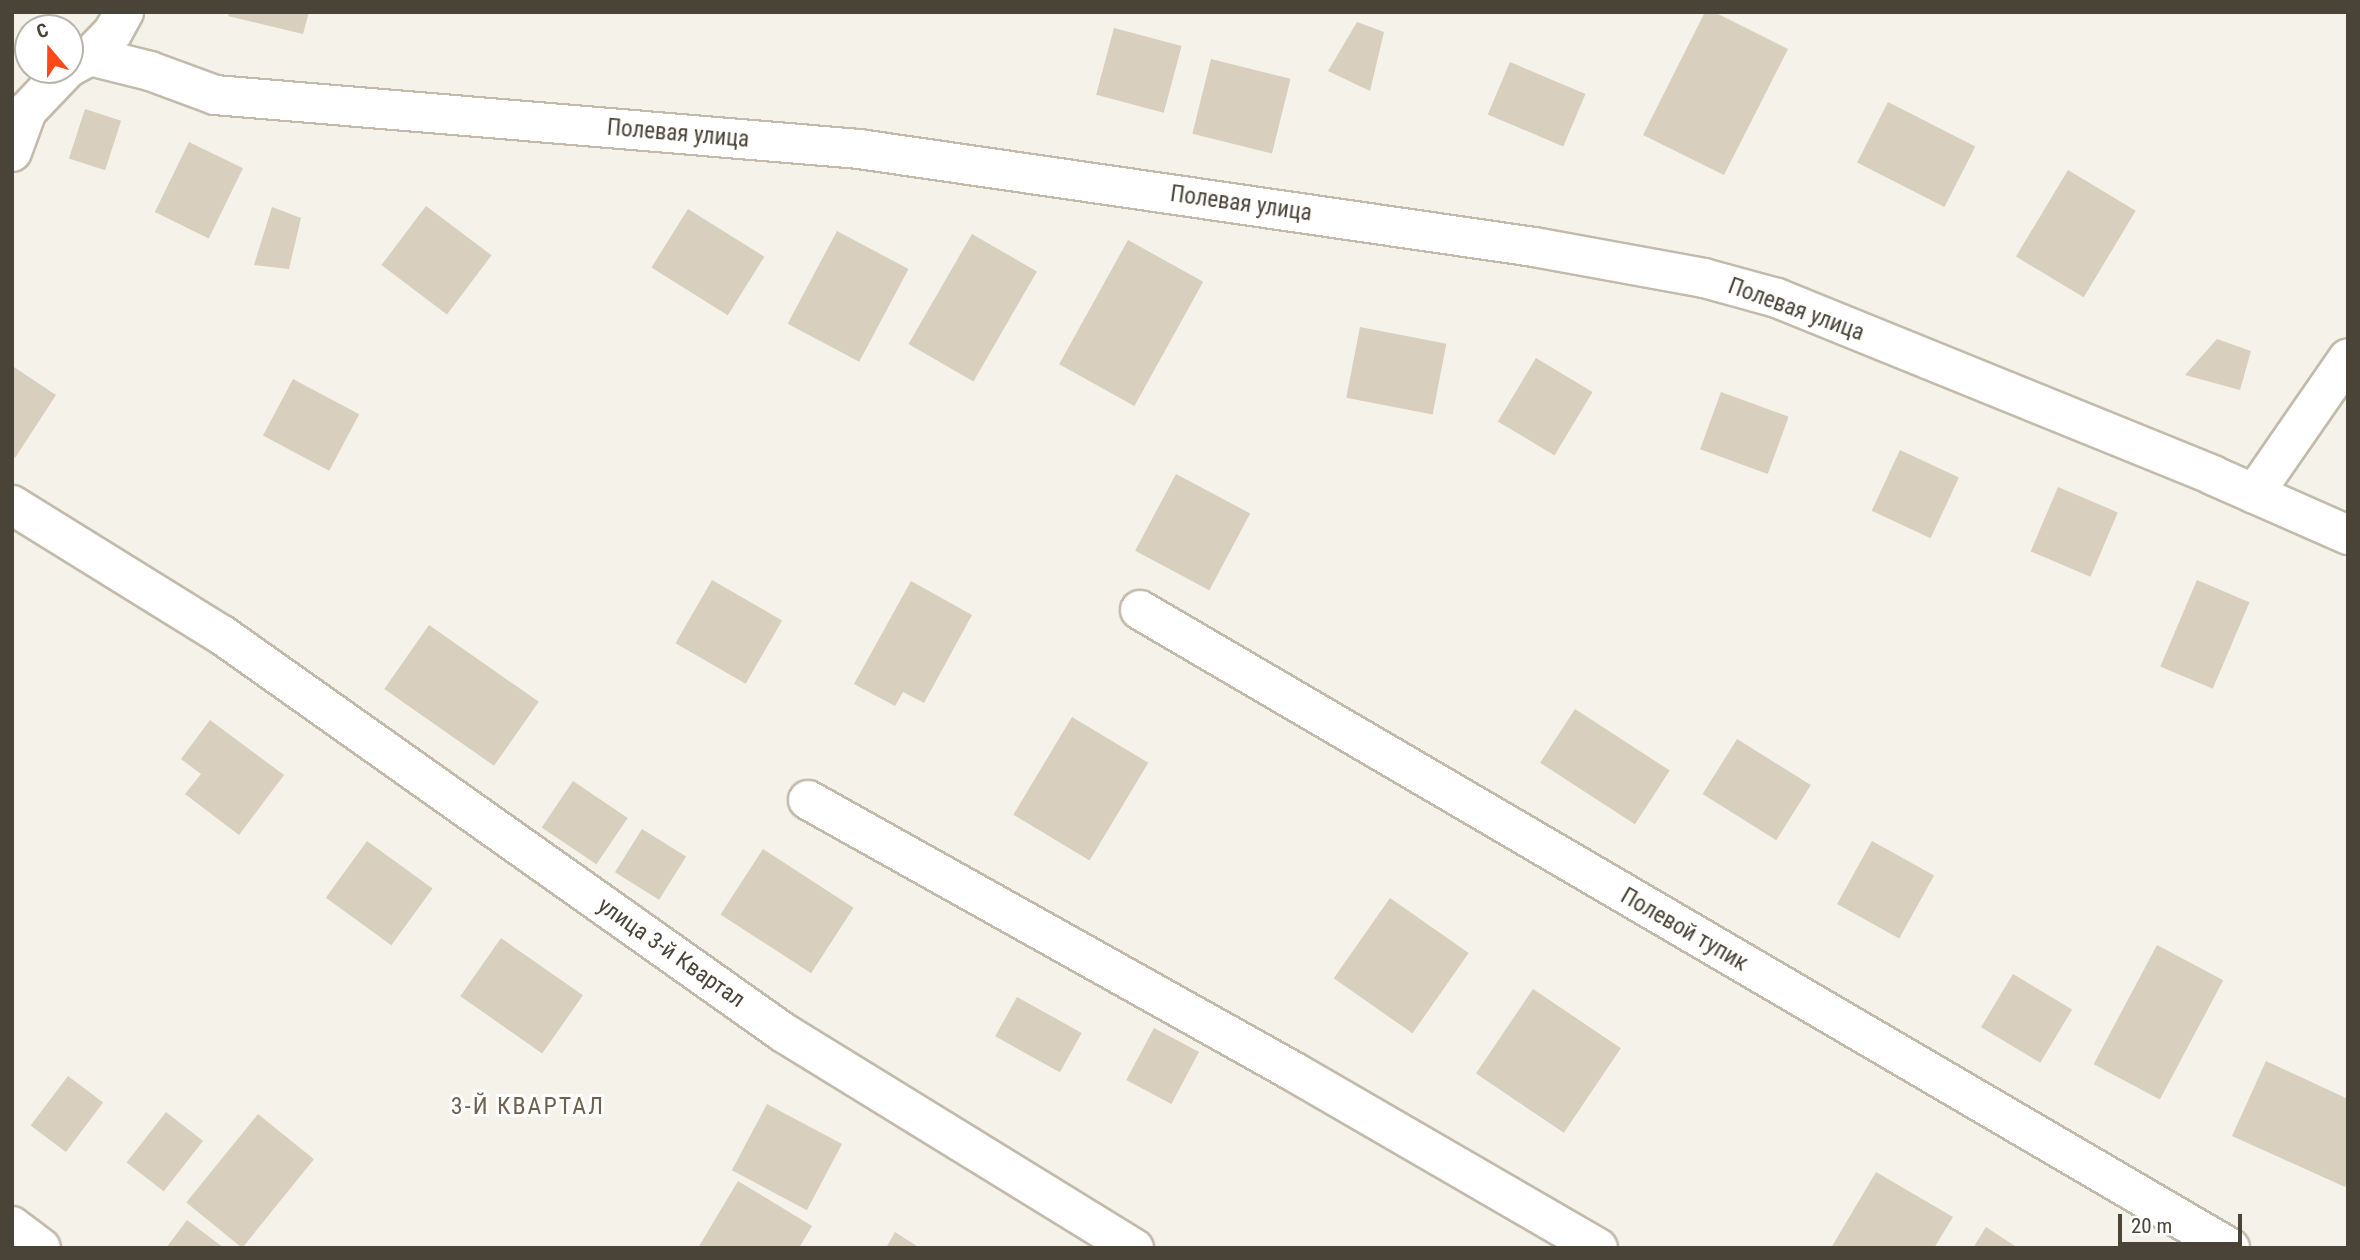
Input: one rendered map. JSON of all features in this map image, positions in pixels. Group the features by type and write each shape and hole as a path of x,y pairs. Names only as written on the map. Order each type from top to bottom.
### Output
{"street":[{"path":"84,56 113,32 124,12"},
{"name":"Полевая улица","path":"84,65 150,71 215,95 859,149 1534,247 1704,278 1777,298 2348,535"},
{"path":"12,152 27,111 55,84"},
{"path":"2254,494 2348,358"},
{"name":"улица 3-й Квартал","path":"12,505 222,635 784,1033 1134,1248"},
{"name":"Полевой тупик","path":"1140,610 2230,1248"},
{"path":"808,800 1296,1073 1598,1248"},
{"path":"12,1226 41,1248"}],"building":[{"path":"229,12 309,12 303,34 228,16"},
{"path":"1705,12 1714,12 1788,49 1724,175 1643,135"},
{"path":"1357,22 1384,32 1370,91 1328,71"},
{"path":"1114,28 1182,46 1164,113 1096,95"},
{"path":"1211,59 1291,79 1272,154 1192,134"},
{"path":"1510,62 1585,94 1563,147 1488,114"},
{"path":"1888,102 1975,146 1944,207 1857,163"},
{"path":"85,109 121,121 105,170 69,158"},
{"path":"189,142 243,168 209,238 155,212"},
{"path":"2068,170 2136,211 2084,297 2016,257"},
{"path":"426,206 491,255 447,314 381,265"},
{"path":"272,207 301,218 289,269 254,265"},
{"path":"688,209 764,257 728,315 651,268"},
{"path":"837,231 909,269 859,362 788,324"},
{"path":"972,234 1037,271 973,381 908,344"},
{"path":"1128,240 1203,282 1134,406 1059,364"},
{"path":"1360,327 1446,344 1433,414 1346,398"},
{"path":"2217,339 2251,351 2240,390 2185,375"},
{"path":"1536,358 1593,392 1554,455 1498,421"},
{"path":"14,367 56,395 15,458 12,456"},
{"path":"293,379 359,414 329,471 263,436"},
{"path":"1721,392 1789,417 1768,474 1700,449"},
{"path":"1900,450 1959,477 1931,538 1872,511"},
{"path":"1176,474 1250,513 1209,590 1135,551"},
{"path":"2058,487 2118,512 2090,577 2031,551"},
{"path":"712,580 782,620 746,684 676,643"},
{"path":"2197,580 2249,602 2213,689 2160,667"},
{"path":"911,581 972,615 924,703 903,692 895,706 854,684"},
{"path":"429,625 539,702 494,766 384,689"},
{"path":"1575,709 1670,771 1635,824 1540,763"},
{"path":"1072,717 1148,763 1090,861 1013,815"},
{"path":"210,720 284,775 239,835 185,794 201,774 181,759"},
{"path":"1737,739 1811,785 1776,840 1703,794"},
{"path":"573,781 628,818 596,864 542,827"},
{"path":"642,829 686,857 659,900 615,872"},
{"path":"367,841 433,889 391,945 326,898"},
{"path":"1872,841 1934,875 1899,938 1837,904"},
{"path":"763,849 854,908 811,973 721,914"},
{"path":"1390,898 1469,953 1412,1033 1334,978"},
{"path":"501,938 583,995 542,1054 460,996"},
{"path":"2157,945 2223,980 2160,1099 2094,1064"},
{"path":"2013,974 2072,1010 2040,1063 1981,1027"},
{"path":"1533,989 1621,1048 1564,1133 1476,1074"},
{"path":"1017,997 1082,1033 1060,1072 995,1036"},
{"path":"1154,1028 1199,1052 1171,1104 1126,1080"},
{"path":"2266,1061 2348,1099 2348,1181 2345,1187 2232,1136"},
{"path":"68,1076 103,1102 66,1152 31,1126"},
{"path":"767,1104 842,1144 807,1210 732,1170"},
{"path":"166,1112 203,1141 164,1191 127,1162"},
{"path":"258,1114 314,1159 242,1248 186,1203"},
{"path":"1876,1172 1953,1217 1934,1248 1831,1248"},
{"path":"738,1181 812,1226 799,1248 698,1248"},
{"path":"187,1220 224,1248 166,1248"},
{"path":"1986,1227 2018,1248 1973,1248"},
{"path":"895,1232 920,1248 886,1248"}],"district":[{"name":"3-Й КВАРТАЛ","path":"528,1107"}]}
